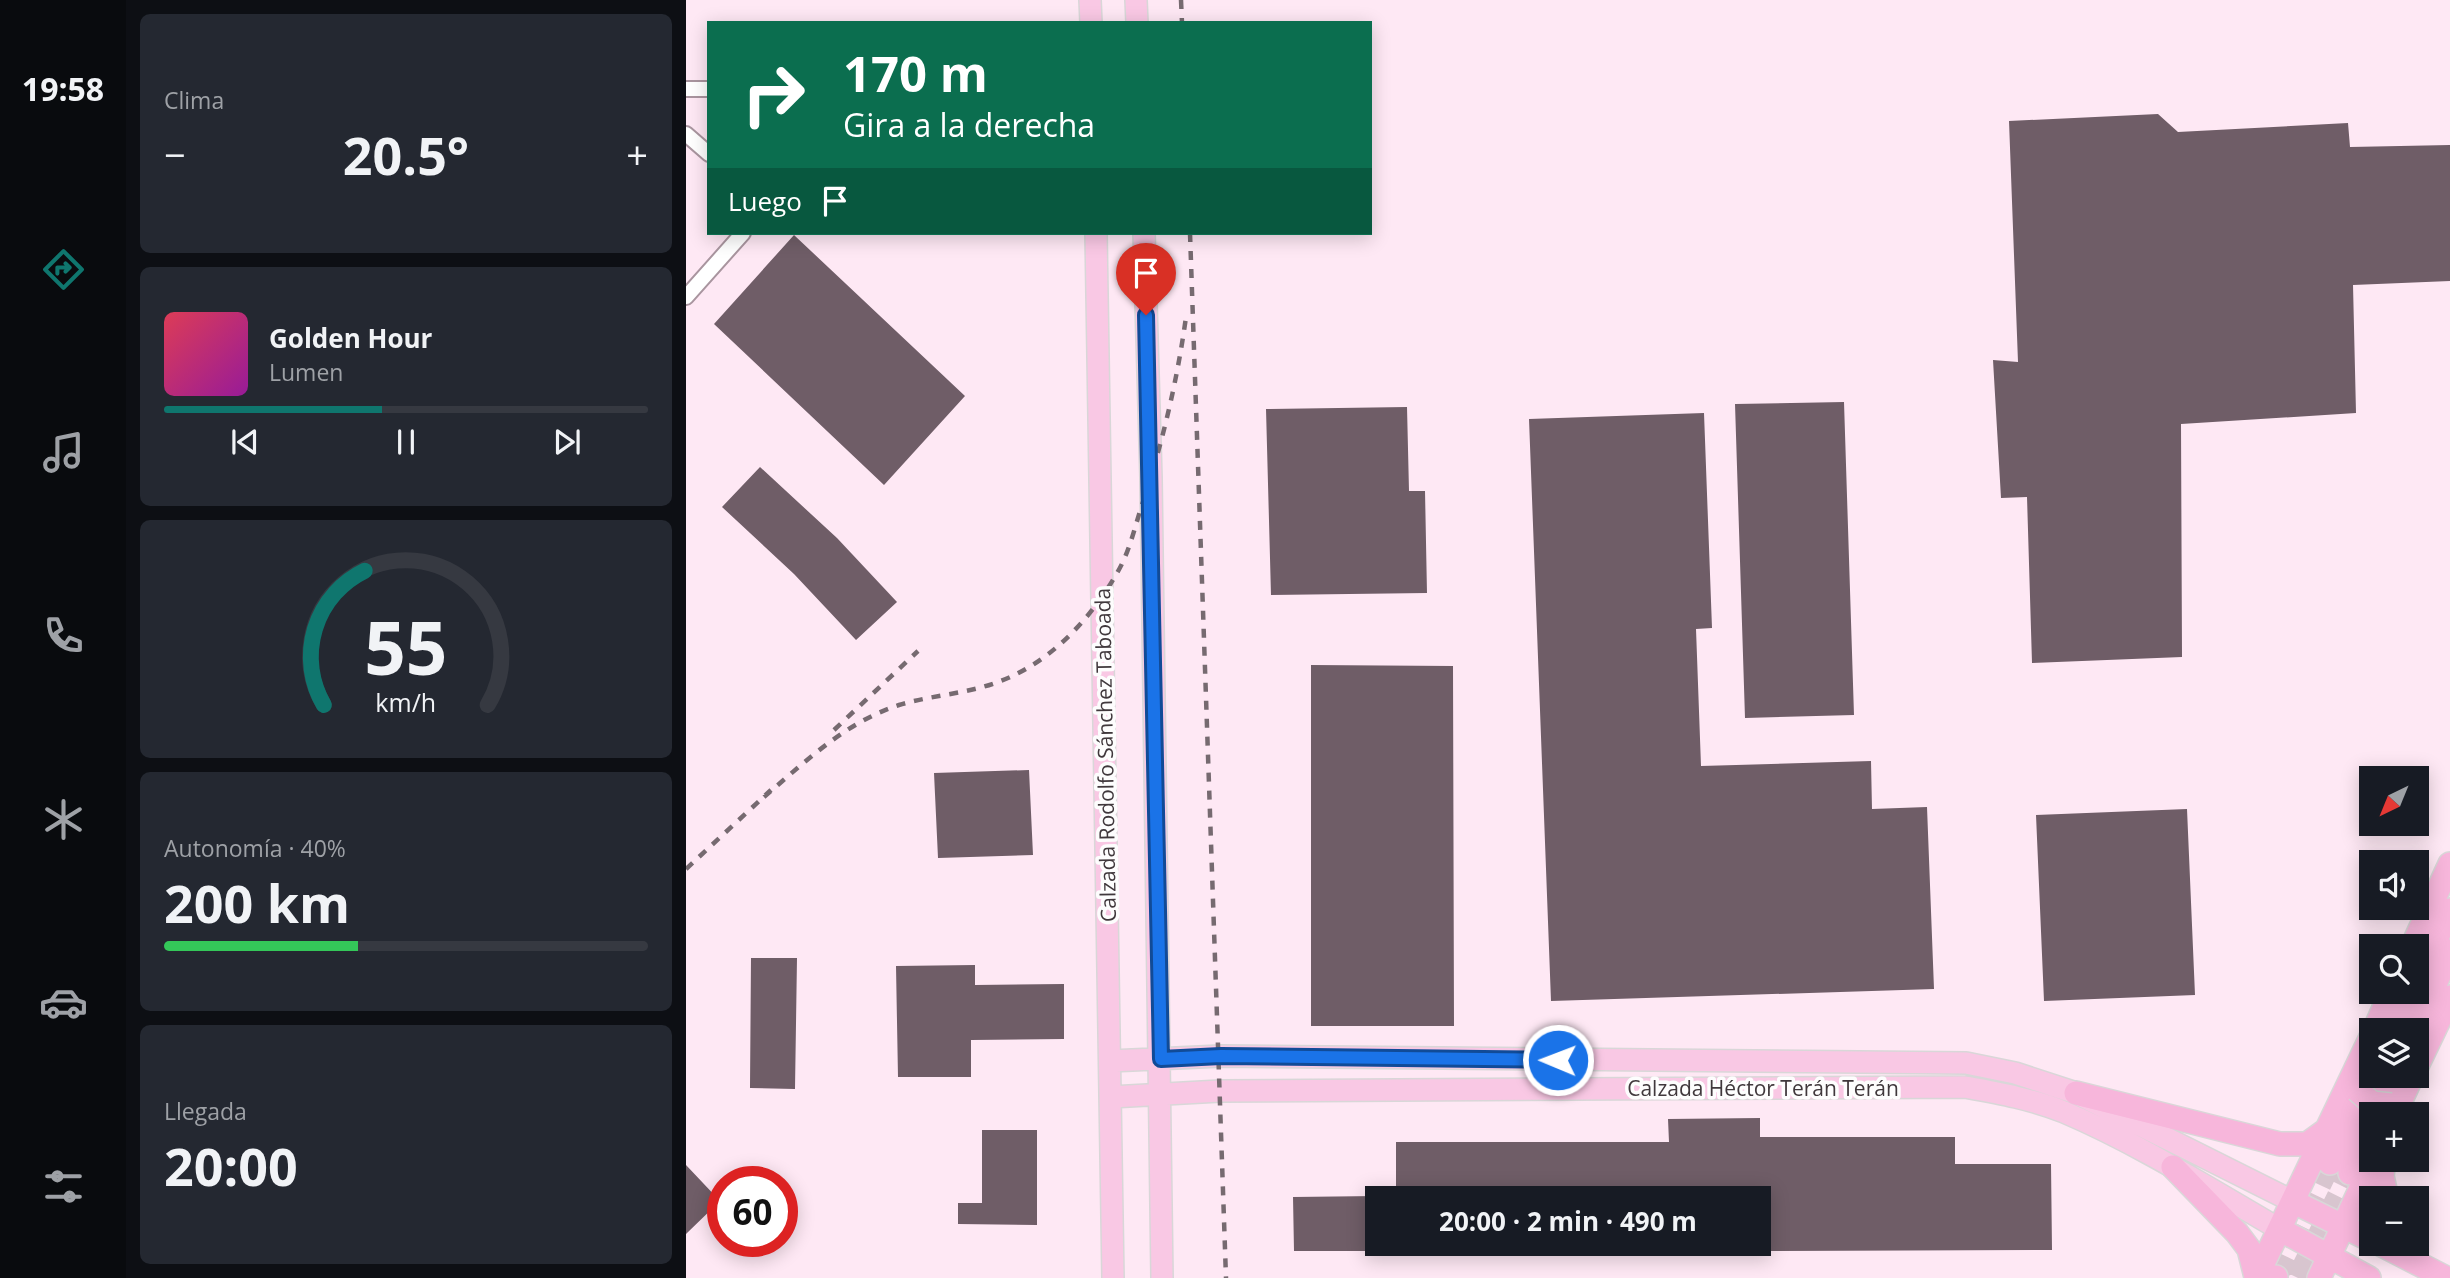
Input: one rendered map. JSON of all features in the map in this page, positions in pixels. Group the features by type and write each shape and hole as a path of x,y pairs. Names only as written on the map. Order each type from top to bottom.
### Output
{"highway":[{"path":"2418,934 2450,864"},
{"path":"2429,955 2450,910"},
{"path":"2420,1018 2450,951"},
{"path":"2429,1041 2450,997"},
{"path":"2266,1278 2281,1230 2325,1131 2359,1083"},
{"path":"2359,1088 2340,1168 2359,1142"},
{"path":"2365,1088 2372,1103 2395,1097"},
{"path":"2076,1093 2280,1144 2307,1144 2325,1131"},
{"path":"2173,1167 2237,1233 2266,1278"},
{"path":"2319,1278 2369,1172"},
{"name":"Calzada Héctor Terán Terán","path":"2294,1202 2359,1234"},
{"name":"Calzada Héctor Terán Terán","path":"2281,1230 2369,1278"},
{"path":"2417,1256 2446,1273"}],"main road":[{"path":"1090,0 1091,21"},
{"path":"1136,0 1137,21"},
{"name":"Calzada Rodolfo Sánchez Taboada","path":"1096,235 1113,1278"},
{"path":"1144,235 1162,1095 1162,1278"},
{"name":"Calzada Héctor Terán Terán","path":"1110,1061 1221,1056 1966,1063 2015,1073 2076,1093 2294,1202"},
{"name":"Calzada Héctor Terán Terán","path":"1111,1097 1234,1091 1965,1087 2013,1096 2062,1111 2173,1167 2281,1230"}],"street":[{"path":"686,89 707,89"},
{"path":"686,134 707,152"},
{"path":"686,297 741,235"}],"building":[{"path":"2158,114 2178,132 2348,123 2350,147 2450,145 2450,281 2353,285 2356,413 2181,424 2182,657 2032,663 2027,497 2001,498 1993,360 2018,362 2009,121"},
{"path":"794,235 965,396 884,485 714,324"},
{"path":"1844,402 1854,715 1745,718 1735,404"},
{"path":"1407,407 1409,491 1425,491 1427,593 1271,595 1266,409"},
{"path":"1704,413 1712,628 1696,629 1701,766 1871,761 1872,809 1927,807 1934,989 1551,1001 1529,419"},
{"path":"760,467 837,538 897,602 856,640 794,574 722,507"},
{"path":"1311,665 1453,666 1454,1026 1311,1026"},
{"path":"1029,770 1033,855 938,858 934,773"},
{"path":"2187,809 2195,995 2044,1001 2036,815"},
{"path":"751,958 797,958 795,1089 750,1088"},
{"path":"975,965 975,985 1064,984 1064,1039 971,1040 971,1077 898,1077 896,966"},
{"path":"1760,1118 1760,1137 1955,1137 1955,1164 2051,1164 2052,1250 1771,1251 1771,1186 1396,1186 1396,1142 1669,1142 1668,1119"},
{"path":"982,1130 1037,1130 1037,1225 958,1224 958,1203 982,1203"},
{"path":"686,1165 707,1187 707,1214 686,1234"},
{"path":"1365,1196 1365,1251 1294,1251 1293,1197"}],"tunnel":[{"path":"2276,1277 2330,1163"},
{"path":"2298,1278 2350,1173"}],"railway":[{"path":"1181,0 1182,21"},
{"path":"1190,235 1226,1278"},
{"path":"764,797 827,744 861,721 899,705 986,686 1017,674 1051,652 1081,623 1117,573 1131,541 1168,413 1186,317"},
{"path":"834,730 918,651"},
{"path":"686,869 771,790"}],"route":[{"path":"1146,315 1161,1059 1221,1056 1558,1060"}]}
